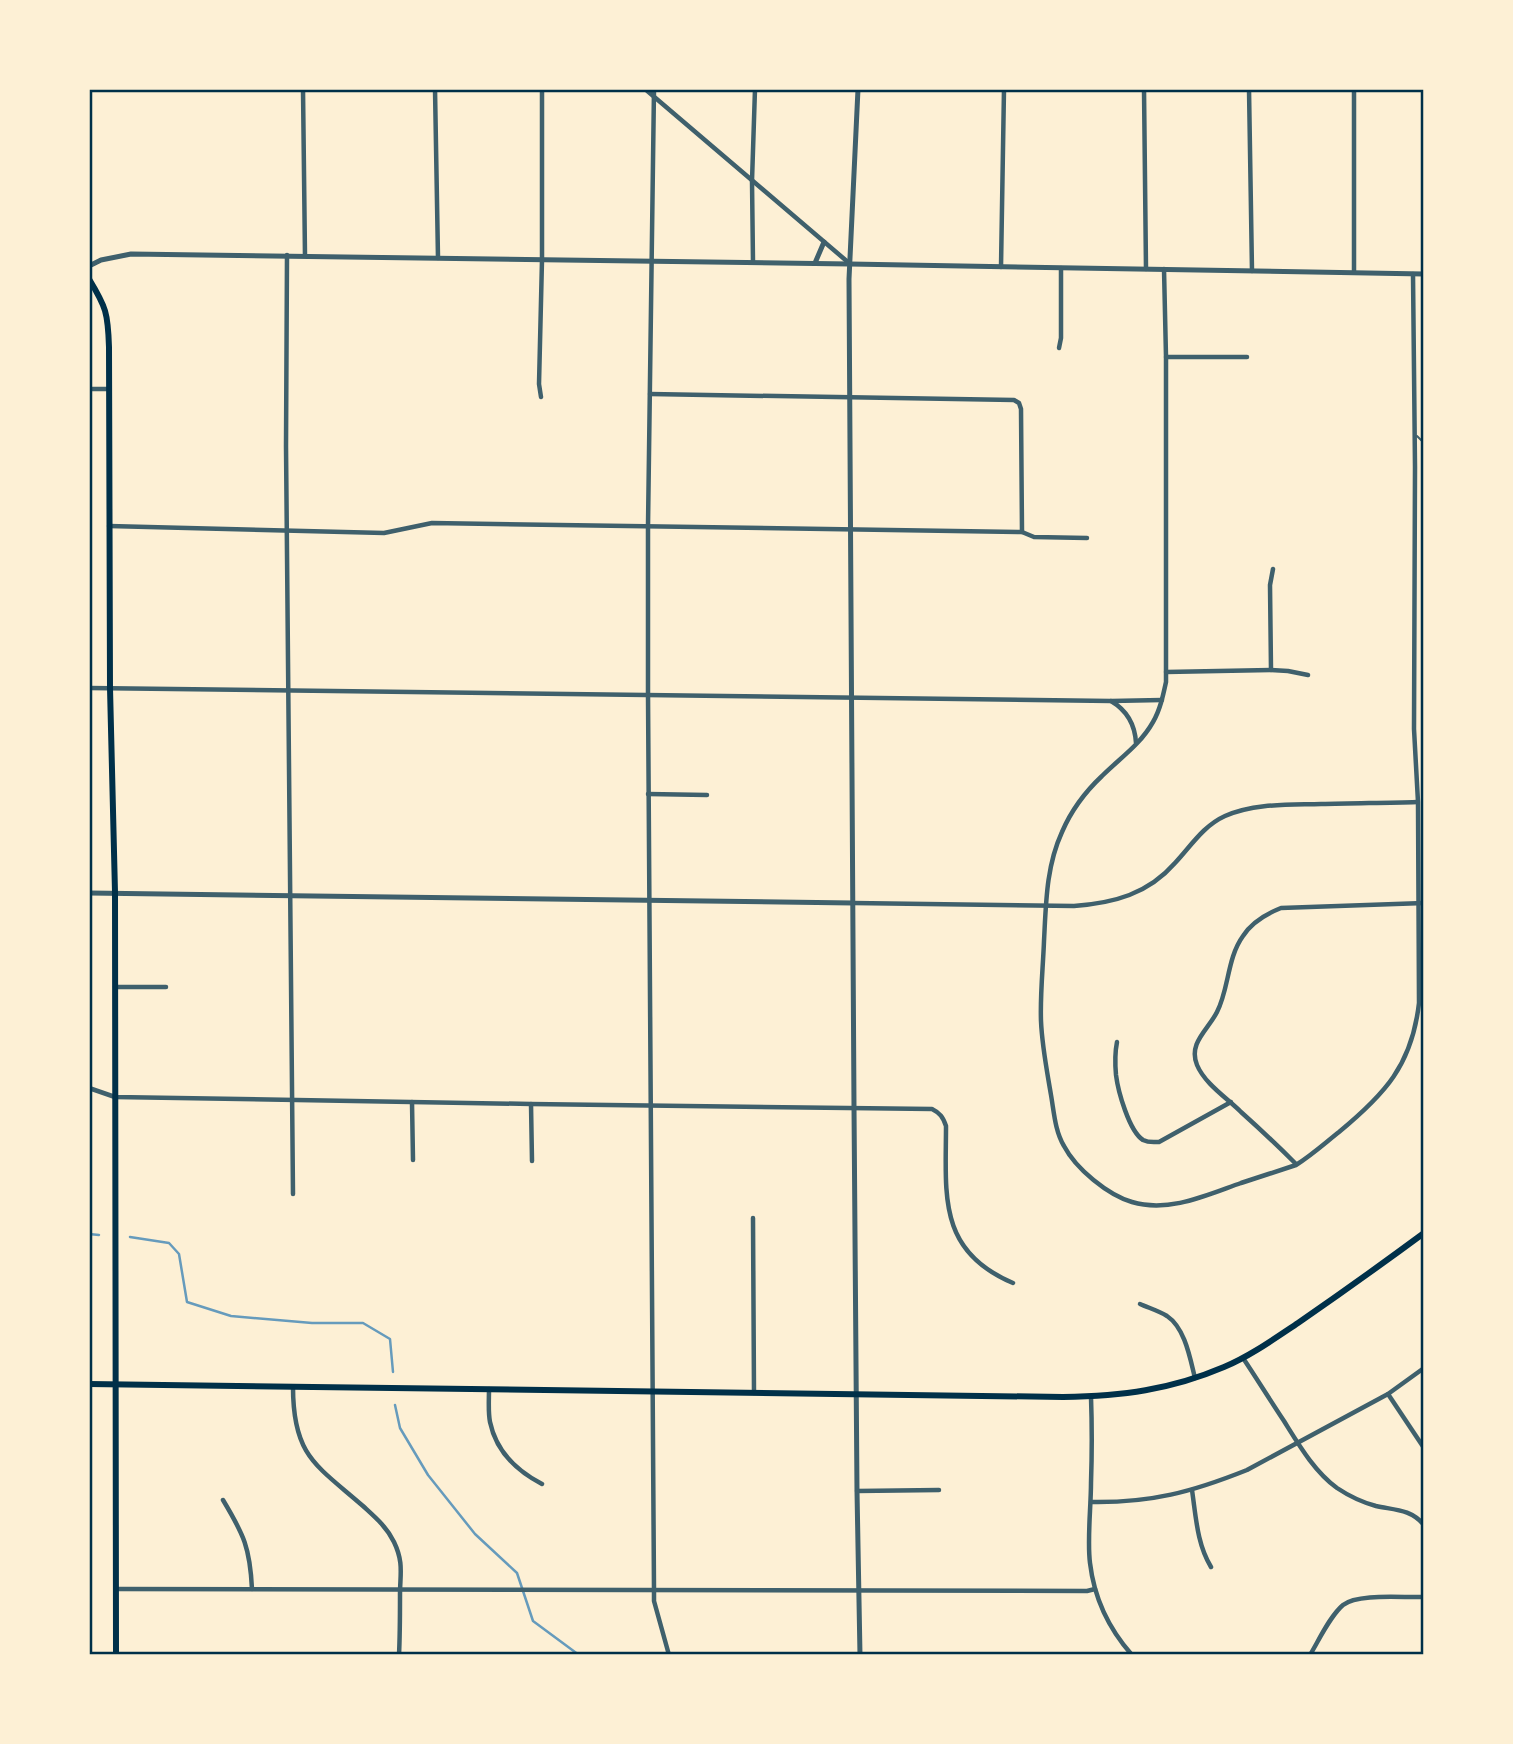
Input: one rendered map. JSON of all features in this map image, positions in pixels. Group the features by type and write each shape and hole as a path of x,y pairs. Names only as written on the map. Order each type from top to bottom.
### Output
{"main road":[{"path":"89,279 108,315 110,688 115,892 116,1655"},
{"path":"89,1384 1091,1397 1143,1392 1195,1378 1243,1358 1322,1307 1424,1233"}],"street":[{"path":"303,89 305,256"},
{"path":"435,89 438,258"},
{"path":"541,397 542,89"},
{"path":"645,89 849,264"},
{"path":"653,89 648,526 653,1590 669,1655"},
{"path":"753,262 755,89"},
{"path":"858,89 849,264 860,1655"},
{"path":"1001,267 1004,89"},
{"path":"1144,89 1146,269"},
{"path":"1250,89 1252,271"},
{"path":"1354,89 1354,272"},
{"path":"815,263 824,242"},
{"path":"89,266 117,255 131,254 1424,274"},
{"path":"287,256 293,1194"},
{"path":"1059,348 1061,268"},
{"path":"1164,269 1166,672 1162,700 1154,720 1136,744 1089,789 1062,831 1050,867 1041,1022 1059,1136 1071,1158 1081,1169 1124,1199 1156,1205 1201,1198 1296,1165 1308,1158 1360,1115 1393,1078 1407,1054 1416,1030 1421,903 1415,729 1413,274"},
{"path":"1166,357 1247,357"},
{"path":"89,388 108,388"},
{"path":"650,394 1014,400 1021,409 1022,532"},
{"path":"109,526 384,533 432,523 1022,532 1034,537 1087,538"},
{"path":"1271,670 1270,586 1273,569"},
{"path":"1166,672 1271,670 1308,675"},
{"path":"89,688 1162,700"},
{"path":"1111,701 1126,712 1136,744"},
{"path":"1415,729 1424,729"},
{"path":"648,794 707,794"},
{"path":"89,893 1074,906 1101,904 1140,890 1165,873 1209,825 1240,810 1265,806 1418,802"},
{"path":"1296,1165 1203,1076 1198,1067 1195,1053 1199,1038 1217,1013 1239,943 1251,926 1281,908 1421,903"},
{"path":"115,987 166,987"},
{"path":"1116,1042 1119,1091 1130,1120 1139,1136 1147,1142 1159,1142 1231,1102"},
{"path":"89,1088 115,1097 927,1108 939,1112 946,1126 946,1196 957,1236 985,1268 1013,1283"},
{"path":"412,1102 413,1160"},
{"path":"531,1104 532,1161"},
{"path":"753,1218 754,1393"},
{"path":"1140,1304 1168,1317 1179,1330 1195,1378"},
{"path":"1243,1358 1297,1443 1321,1474 1360,1501 1411,1514 1424,1525"},
{"path":"1091,1502 1154,1499 1192,1490 1247,1470 1388,1394 1424,1368"},
{"path":"293,1386 295,1422 305,1450 329,1478 387,1530 401,1560 400,1655"},
{"path":"489,1388 489,1420 497,1442 514,1465 542,1484"},
{"path":"1388,1394 1424,1448"},
{"path":"1091,1397 1090,1562 1108,1623 1132,1655"},
{"path":"857,1491 939,1490"},
{"path":"1192,1490 1199,1540 1211,1567"},
{"path":"223,1500 248,1548 252,1589"},
{"path":"117,1589 1096,1589"},
{"path":"1310,1655 1338,1610 1347,1602 1360,1597 1424,1597"}],"lane":[{"path":"1415,434 1424,443"}],"waterway":[{"path":"89,1234 99,1235"},
{"path":"130,1237 169,1243 179,1254 187,1302 231,1316 312,1323 363,1323 390,1339 393,1372"},
{"path":"395,1405 400,1428 428,1475 475,1534 517,1573 533,1621 579,1655"}]}
